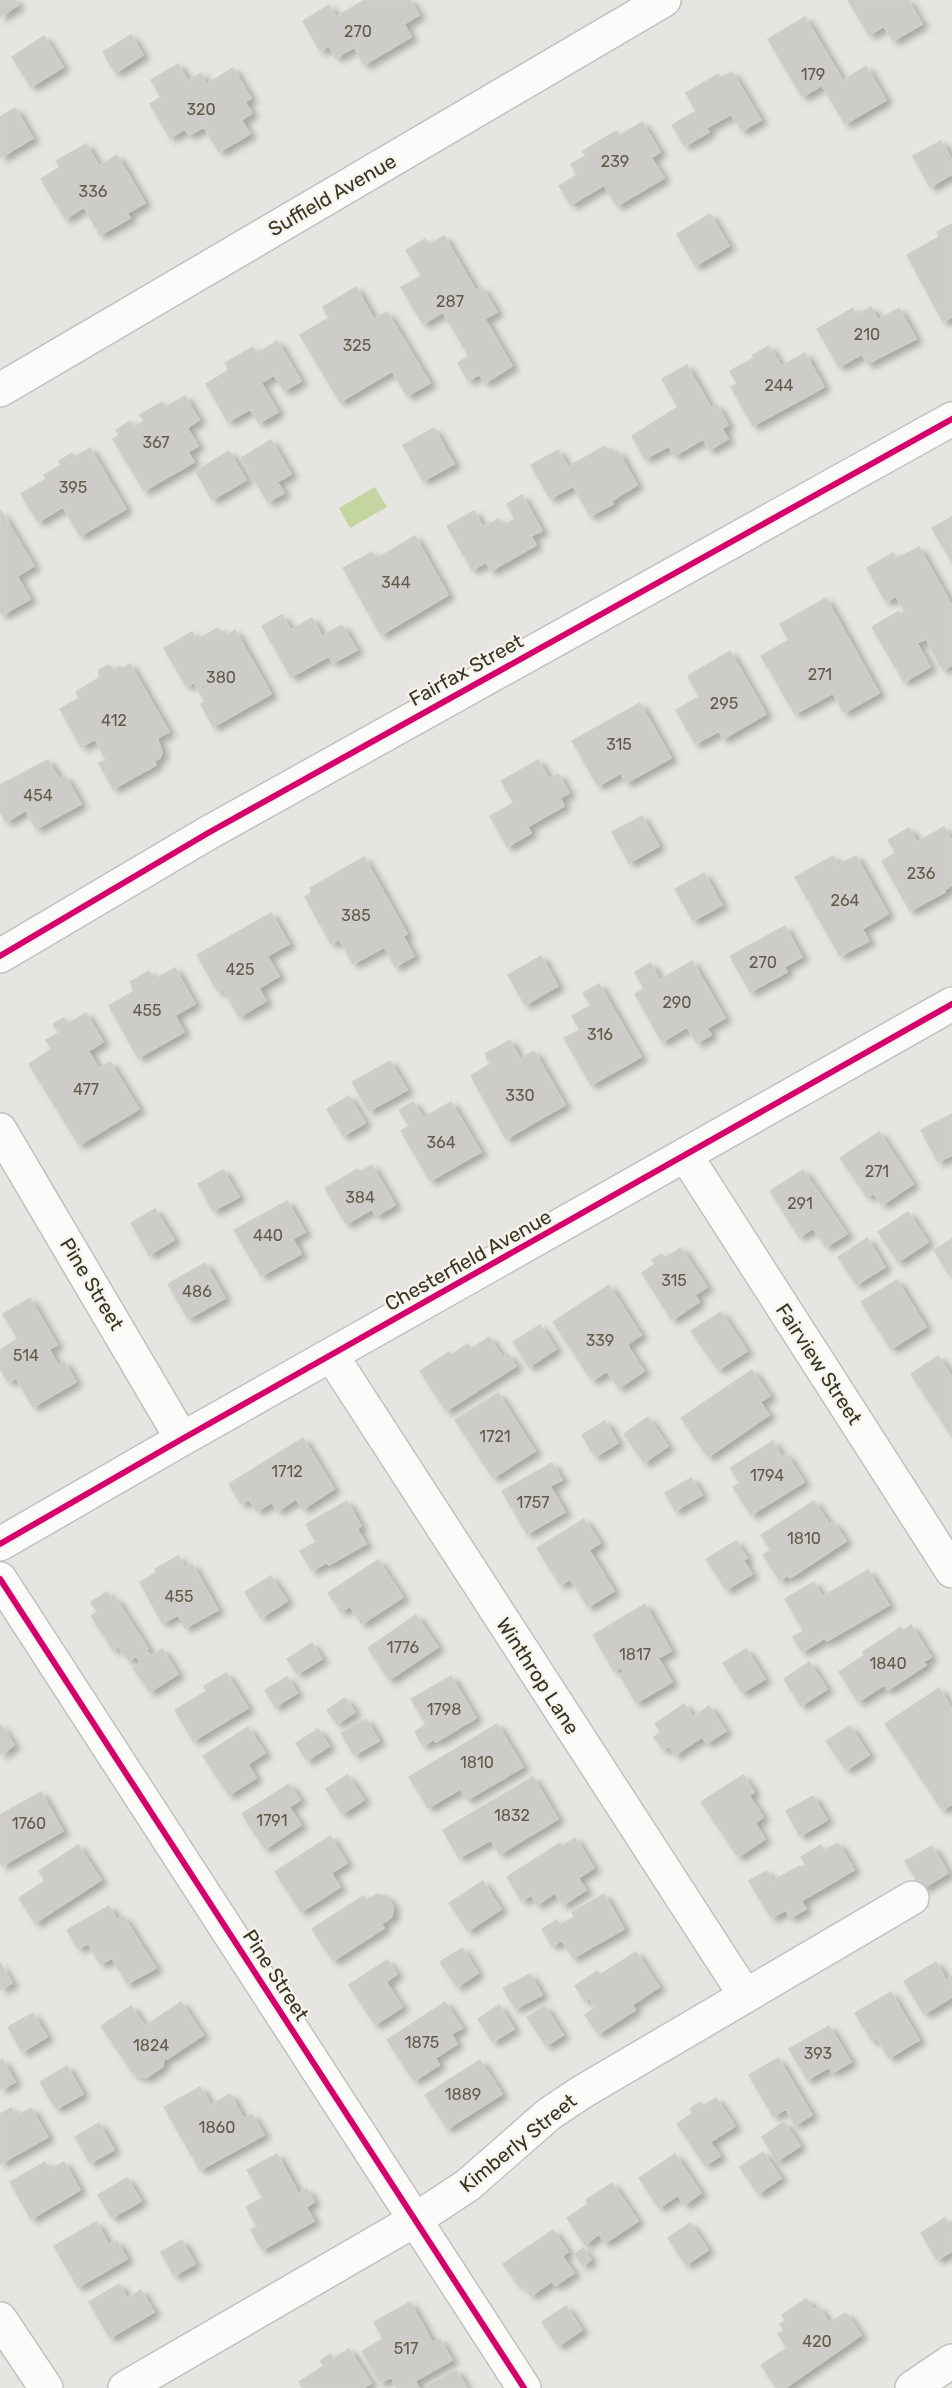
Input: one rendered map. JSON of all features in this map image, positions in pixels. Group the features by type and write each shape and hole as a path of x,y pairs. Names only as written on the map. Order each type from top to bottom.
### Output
{"street":[{"name":"Suffield Avenue","path":"0,390 664,0"},
{"name":"Fairfax Street","path":"0,956 208,833 952,419"},
{"name":"Chesterfield Avenue","path":"0,1544 952,1004"},
{"name":"Pine Street","path":"0,1130 182,1439"},
{"name":"Fairview Street","path":"686,1156 952,1571"},
{"name":"Winthrop Lane","path":"332,1356 745,1995"},
{"name":"Pine Street","path":"0,1579 524,2388"},
{"name":"Kimberly Street","path":"125,2388 415,2220 468,2185 540,2122 582,2092 912,1898"},
{"path":"0,2319 46,2388"},
{"path":"912,2388 952,2361"}],"shaded area":[{"path":"375,487 387,507 350,528 339,508"}],"building":[{"path":"0,0 16,0 18,5 0,17"},
{"path":"365,0 410,0 419,15 404,24 411,37 364,65 354,47 336,58 329,46 320,51 303,21 329,5 336,17"},
{"path":"848,0 908,0 922,24 893,41 884,26 869,35"},
{"path":"805,17 843,81 866,66 886,100 845,124 822,85 802,97 768,39"},
{"path":"131,35 143,55 115,73 103,52"},
{"path":"44,36 63,67 31,87 12,57"},
{"path":"178,64 188,81 201,73 207,84 233,68 251,98 245,102 252,113 241,120 250,134 219,152 204,127 189,135 185,129 170,138 150,104 161,97 151,80"},
{"path":"732,72 761,120 742,131 731,114 706,128 709,132 685,146 672,125 696,111 686,93 718,74 721,78"},
{"path":"15,108 33,138 0,158 0,117"},
{"path":"642,122 660,152 651,158 664,178 617,206 604,185 571,205 559,186 577,175 571,164 586,156 583,151 616,131 619,136"},
{"path":"941,141 952,160 952,174 930,187 913,156"},
{"path":"86,144 99,166 117,155 145,203 127,213 130,218 100,235 84,207 65,219 41,179 60,167 56,161"},
{"path":"710,214 729,246 695,266 677,234"},
{"path":"952,224 952,317 943,322 907,255 939,237 937,232"},
{"path":"444,236 476,291 482,287 497,312 485,319 512,366 485,383 479,374 468,381 458,363 469,356 443,312 423,324 401,287 422,276 406,250 425,239 429,245"},
{"path":"356,287 374,319 387,312 430,383 407,396 392,371 340,402 300,335 329,318 323,307"},
{"path":"871,307 878,320 899,308 916,339 867,364 862,354 839,367 817,329 853,308 856,315"},
{"path":"277,341 301,381 284,391 274,375 261,383 278,412 259,423 250,409 228,422 206,384 229,370 225,363 253,347 257,354"},
{"path":"769,346 781,366 805,353 824,387 753,426 731,387 737,384 730,371 754,358 753,355"},
{"path":"687,365 711,408 717,405 728,425 722,429 728,439 709,450 703,439 674,456 669,446 645,459 632,436 678,407 662,379"},
{"path":"185,396 199,420 187,428 198,446 188,452 194,462 144,491 113,439 119,436 116,430 130,421 134,427 144,421 140,415 162,402 166,407"},
{"path":"434,428 454,464 423,481 403,445"},
{"path":"271,440 291,474 277,482 284,493 268,502 241,458"},
{"path":"605,446 610,455 618,451 637,485 611,501 613,504 590,516 573,486 550,499 531,465 558,450 568,467"},
{"path":"90,448 126,509 80,536 63,507 38,522 21,494 46,479 44,475 61,465 59,461 72,453 75,457"},
{"path":"229,451 246,480 212,500 196,471"},
{"path":"522,495 542,531 531,536 536,545 491,571 486,562 472,570 447,526 474,511 483,527 499,519 503,526 515,519 507,504"},
{"path":"1,511 34,566 17,576 30,599 2,615 0,612"},
{"path":"952,517 952,562 932,528"},
{"path":"415,536 448,595 381,635 343,568 372,552 376,559"},
{"path":"919,547 952,606 952,665 943,670 926,639 917,643 930,667 904,682 872,627 899,611 900,614 905,611 896,596 886,602 867,568 893,553 897,559"},
{"path":"826,598 879,693 844,713 833,693 795,714 761,656 789,640 780,624"},
{"path":"282,615 291,630 312,618 322,636 342,625 357,650 333,663 329,656 291,677 262,626"},
{"path":"218,628 223,637 235,630 271,694 213,727 201,704 205,702 194,682 186,686 164,648 192,632 196,640"},
{"path":"730,651 766,714 723,739 719,731 695,744 676,710 699,697 688,676"},
{"path":"130,664 169,732 157,738 162,752 160,758 154,761 156,765 113,789 99,763 106,760 95,739 81,747 60,709 79,698 76,692 99,678 99,670 108,665 114,670 120,666 122,669"},
{"path":"640,703 671,758 626,783 621,773 598,786 572,741"},
{"path":"48,760 59,779 65,776 81,804 36,829 26,810 6,822 0,811 0,785"},
{"path":"538,760 549,779 558,774 569,793 560,798 564,806 527,827 531,833 507,847 490,816 514,803 501,781"},
{"path":"642,816 659,846 629,863 612,832"},
{"path":"944,827 952,841 952,885 944,890 945,892 910,911 882,861 896,853 888,840 909,828 917,842"},
{"path":"833,856 838,865 856,856 888,914 862,929 869,941 840,956 795,877"},
{"path":"364,857 407,934 403,936 414,956 395,967 384,947 353,964 339,939 331,944 305,897 312,892 310,888"},
{"path":"704,873 722,905 693,921 675,889"},
{"path":"271,913 289,944 267,956 279,976 259,988 266,1001 239,1017 223,989 218,992 197,955"},
{"path":"785,926 802,957 784,967 787,972 750,992 730,956"},
{"path":"541,956 558,986 525,1005 508,975"},
{"path":"692,961 725,1018 707,1028 711,1035 697,1043 687,1027 662,1042 635,994 644,989 635,972 650,963 660,980"},
{"path":"175,968 195,1004 175,1015 184,1032 138,1058 109,1006 134,991 130,982 149,971 154,980"},
{"path":"599,984 641,1057 591,1085 564,1038 580,1030 572,1016 591,1005 583,993"},
{"path":"86,1013 103,1042 88,1051 99,1069 110,1062 139,1109 79,1145 29,1064 52,1049 46,1040 59,1033 53,1024 64,1018 68,1024"},
{"path":"510,1040 520,1059 534,1051 565,1105 506,1139 471,1076 490,1064 485,1054"},
{"path":"390,1061 407,1090 369,1111 352,1082"},
{"path":"349,1096 365,1123 343,1136 327,1109"},
{"path":"413,1102 423,1118 451,1102 481,1152 430,1181 401,1131 409,1126 399,1110"},
{"path":"952,1114 952,1155 938,1162 921,1130"},
{"path":"879,1132 913,1184 882,1205 874,1193 867,1197 840,1158"},
{"path":"372,1165 395,1205 376,1216 372,1209 346,1224 325,1188 358,1169 360,1172"},
{"path":"223,1170 239,1197 213,1211 198,1184"},
{"path":"803,1170 847,1234 826,1247 813,1228 799,1237 770,1191"},
{"path":"287,1201 305,1232 293,1239 301,1254 261,1276 234,1230"},
{"path":"155,1209 174,1240 149,1255 131,1223"},
{"path":"908,1212 928,1242 898,1262 878,1232"},
{"path":"867,1238 885,1267 856,1285 838,1257"},
{"path":"952,1239 952,1272 949,1274 934,1250"},
{"path":"681,1248 707,1287 695,1295 699,1302 672,1320 642,1273 655,1264 652,1260 662,1254 665,1258"},
{"path":"205,1263 225,1298 188,1319 168,1284"},
{"path":"897,1280 926,1327 891,1349 861,1302"},
{"path":"609,1285 641,1335 627,1345 644,1371 619,1388 607,1371 592,1381 553,1322"},
{"path":"30,1298 57,1345 49,1349 58,1365 64,1361 76,1382 33,1407 16,1378 8,1382 0,1368 0,1350 18,1339 3,1314"},
{"path":"721,1312 747,1351 718,1370 691,1331"},
{"path":"540,1325 556,1349 529,1367 513,1342"},
{"path":"489,1337 503,1358 508,1354 516,1366 446,1411 420,1371 449,1352 451,1355 468,1344 471,1349"},
{"path":"938,1356 952,1377 952,1437 911,1374"},
{"path":"752,1370 770,1396 760,1402 769,1415 708,1457 681,1418"},
{"path":"498,1393 535,1451 493,1478 455,1420"},
{"path":"648,1417 668,1446 644,1463 624,1434"},
{"path":"605,1421 618,1443 595,1457 582,1435"},
{"path":"303,1438 334,1489 303,1509 296,1499 278,1511 272,1502 257,1511 249,1499 241,1504 229,1484"},
{"path":"773,1441 782,1457 786,1454 804,1482 751,1515 733,1487 740,1483 730,1468"},
{"path":"552,1463 562,1480 550,1486 565,1512 527,1534 502,1491"},
{"path":"691,1478 702,1495 675,1511 665,1493"},
{"path":"347,1501 361,1526 357,1529 366,1544 329,1565 327,1562 312,1571 300,1551 316,1542 306,1524"},
{"path":"814,1501 829,1524 833,1522 846,1541 790,1578 788,1575 780,1581 763,1555 771,1550 761,1535"},
{"path":"584,1519 600,1543 589,1550 614,1591 588,1607 570,1579 560,1585 537,1548"},
{"path":"736,1541 747,1558 743,1560 752,1574 726,1590 706,1559"},
{"path":"178,1556 185,1568 192,1564 218,1610 185,1628 178,1615 162,1623 140,1582 156,1573 155,1569"},
{"path":"378,1560 403,1597 362,1624 350,1606 341,1612 328,1593"},
{"path":"868,1570 889,1605 827,1641 825,1638 802,1652 793,1637 804,1631 785,1599 814,1582 822,1597"},
{"path":"271,1576 287,1601 261,1618 245,1592"},
{"path":"107,1592 113,1601 116,1599 151,1656 162,1649 178,1674 150,1692 133,1668 141,1663 136,1656 129,1661 118,1646 113,1650 91,1616 97,1612 91,1602"},
{"path":"645,1604 671,1651 658,1658 672,1682 636,1703 620,1675 624,1673 621,1667 614,1671 593,1635"},
{"path":"416,1615 438,1647 389,1680 368,1648"},
{"path":"911,1625 931,1657 923,1662 926,1665 888,1690 884,1685 858,1702 839,1672 865,1655 863,1652 901,1627 903,1631"},
{"path":"312,1643 322,1659 297,1674 287,1659"},
{"path":"746,1649 765,1679 742,1693 723,1663"},
{"path":"809,1662 827,1689 801,1706 784,1679"},
{"path":"226,1673 248,1708 193,1741 175,1710 207,1691 204,1686"},
{"path":"451,1676 476,1718 436,1742 434,1739 423,1746 415,1732 426,1725 411,1699"},
{"path":"287,1677 297,1693 275,1707 265,1690"},
{"path":"939,1688 952,1709 952,1804 942,1810 885,1724"},
{"path":"345,1698 355,1712 337,1724 327,1710"},
{"path":"684,1704 693,1717 709,1706 726,1731 707,1743 702,1737 675,1755 669,1746 663,1750 654,1737 661,1733 655,1724"},
{"path":"366,1719 379,1741 354,1755 341,1733"},
{"path":"0,1724 14,1745 0,1755"},
{"path":"497,1724 523,1767 467,1800 460,1789 428,1808 409,1777"},
{"path":"850,1726 869,1755 846,1770 826,1741"},
{"path":"248,1727 265,1753 248,1764 256,1778 229,1795 203,1756"},
{"path":"318,1729 329,1746 307,1761 296,1743"},
{"path":"347,1775 364,1800 342,1814 326,1789"},
{"path":"743,1775 754,1792 749,1796 763,1817 755,1823 765,1839 738,1857 701,1802"},
{"path":"533,1777 558,1819 500,1854 491,1840 459,1858 443,1830"},
{"path":"289,1784 300,1800 289,1807 301,1825 265,1849 242,1814"},
{"path":"41,1792 63,1831 2,1866 0,1862 0,1815"},
{"path":"813,1796 827,1820 800,1836 786,1811"},
{"path":"330,1836 347,1863 331,1873 340,1887 301,1912 275,1872"},
{"path":"575,1838 594,1868 578,1878 586,1890 563,1905 555,1893 537,1905 531,1895 522,1901 507,1877 560,1843 562,1846"},
{"path":"838,1843 854,1870 801,1901 806,1909 790,1918 786,1910 771,1918 749,1881 766,1871 772,1881 806,1865 801,1857 821,1845 824,1851"},
{"path":"78,1845 101,1880 35,1923 19,1898 45,1881 39,1871"},
{"path":"932,1846 948,1873 922,1889 905,1861"},
{"path":"483,1881 501,1909 468,1931 449,1903"},
{"path":"377,1894 386,1896 393,1906 392,1917 381,1924 384,1928 333,1961 312,1929 363,1896 366,1901"},
{"path":"604,1894 624,1929 573,1958 562,1940 552,1946 542,1929 557,1920 560,1925 574,1917 572,1912"},
{"path":"109,1906 117,1920 123,1916 156,1968 127,1984 112,1958 100,1964 88,1943 78,1949 67,1930"},
{"path":"462,1948 478,1973 457,1987 440,1962"},
{"path":"636,1952 659,1987 632,2005 635,2010 598,2034 585,2015 596,2007 590,1998 585,2001 575,1986 597,1971 600,1975"},
{"path":"387,1960 397,1974 386,1982 402,2007 375,2025 349,1985"},
{"path":"936,1962 946,1980 952,1976 952,1997 924,2014 904,1981"},
{"path":"0,1963 12,1983 0,1990"},
{"path":"530,1974 542,1995 515,2009 503,1988"},
{"path":"891,1992 919,2040 889,2058 877,2038 872,2041 855,2013"},
{"path":"181,2002 203,2035 167,2059 164,2055 163,2066 146,2078 134,2075 101,2026 131,2006 145,2026"},
{"path":"445,2002 462,2028 451,2034 457,2044 435,2058 439,2065 414,2081 387,2040"},
{"path":"499,2005 514,2029 493,2042 478,2019"},
{"path":"545,2006 563,2035 546,2046 527,2017"},
{"path":"33,2013 47,2037 22,2052 8,2027"},
{"path":"829,2026 851,2062 832,2073 829,2067 807,2080 789,2049"},
{"path":"778,2058 812,2115 795,2125 786,2109 773,2116 749,2075"},
{"path":"2,2059 15,2082 0,2090 0,2060"},
{"path":"480,2060 502,2094 447,2129 425,2095"},
{"path":"67,2066 83,2094 56,2109 40,2082"},
{"path":"200,2087 211,2105 230,2094 244,2119 252,2114 264,2135 200,2170 164,2107"},
{"path":"716,2098 735,2126 710,2142 720,2156 705,2165 677,2124 693,2113 690,2109 700,2102 703,2106"},
{"path":"11,2108 16,2116 31,2108 48,2137 0,2164 0,2114"},
{"path":"784,2122 800,2146 777,2161 762,2137"},
{"path":"99,2123 114,2150 90,2163 75,2137"},
{"path":"763,2152 781,2178 758,2194 740,2167"},
{"path":"277,2154 299,2194 307,2189 314,2202 306,2207 314,2221 262,2250 251,2230 257,2226 246,2207 263,2198 247,2170"},
{"path":"675,2154 701,2193 684,2205 678,2195 659,2208 639,2178"},
{"path":"45,2162 50,2170 64,2162 80,2190 31,2219 10,2182"},
{"path":"127,2178 141,2201 112,2218 98,2195"},
{"path":"612,2183 638,2221 605,2243 599,2234 585,2245 567,2218 588,2204 586,2200"},
{"path":"945,2218 952,2229 952,2251 937,2260 921,2233"},
{"path":"96,2222 109,2245 117,2241 127,2259 78,2287 54,2246"},
{"path":"690,2223 708,2250 686,2265 668,2238"},
{"path":"553,2230 568,2252 562,2256 574,2273 555,2286 552,2281 531,2296 521,2283 518,2285 503,2264"},
{"path":"182,2240 195,2264 174,2276 161,2252"},
{"path":"583,2248 591,2260 583,2266 575,2254"},
{"path":"119,2284 127,2298 141,2290 154,2312 110,2338 89,2302"},
{"path":"806,2299 814,2310 819,2307 829,2323 846,2313 861,2335 785,2388 777,2388 761,2365 787,2348 778,2334 784,2330 780,2324 786,2321 782,2315"},
{"path":"410,2302 433,2343 440,2339 452,2360 415,2381 419,2388 397,2388 391,2377 380,2383 362,2351 383,2339 374,2322"},
{"path":"566,2306 582,2330 558,2346 542,2322"},
{"path":"349,2349 371,2383 363,2388 303,2388 299,2382 324,2366 320,2361 330,2354 333,2359"},
{"path":"456,2370 467,2388 426,2388 426,2387"}],"cycle path":[{"path":"0,956 208,833 952,419"},
{"path":"0,1544 952,1004"},
{"path":"0,1579 524,2388"}]}
